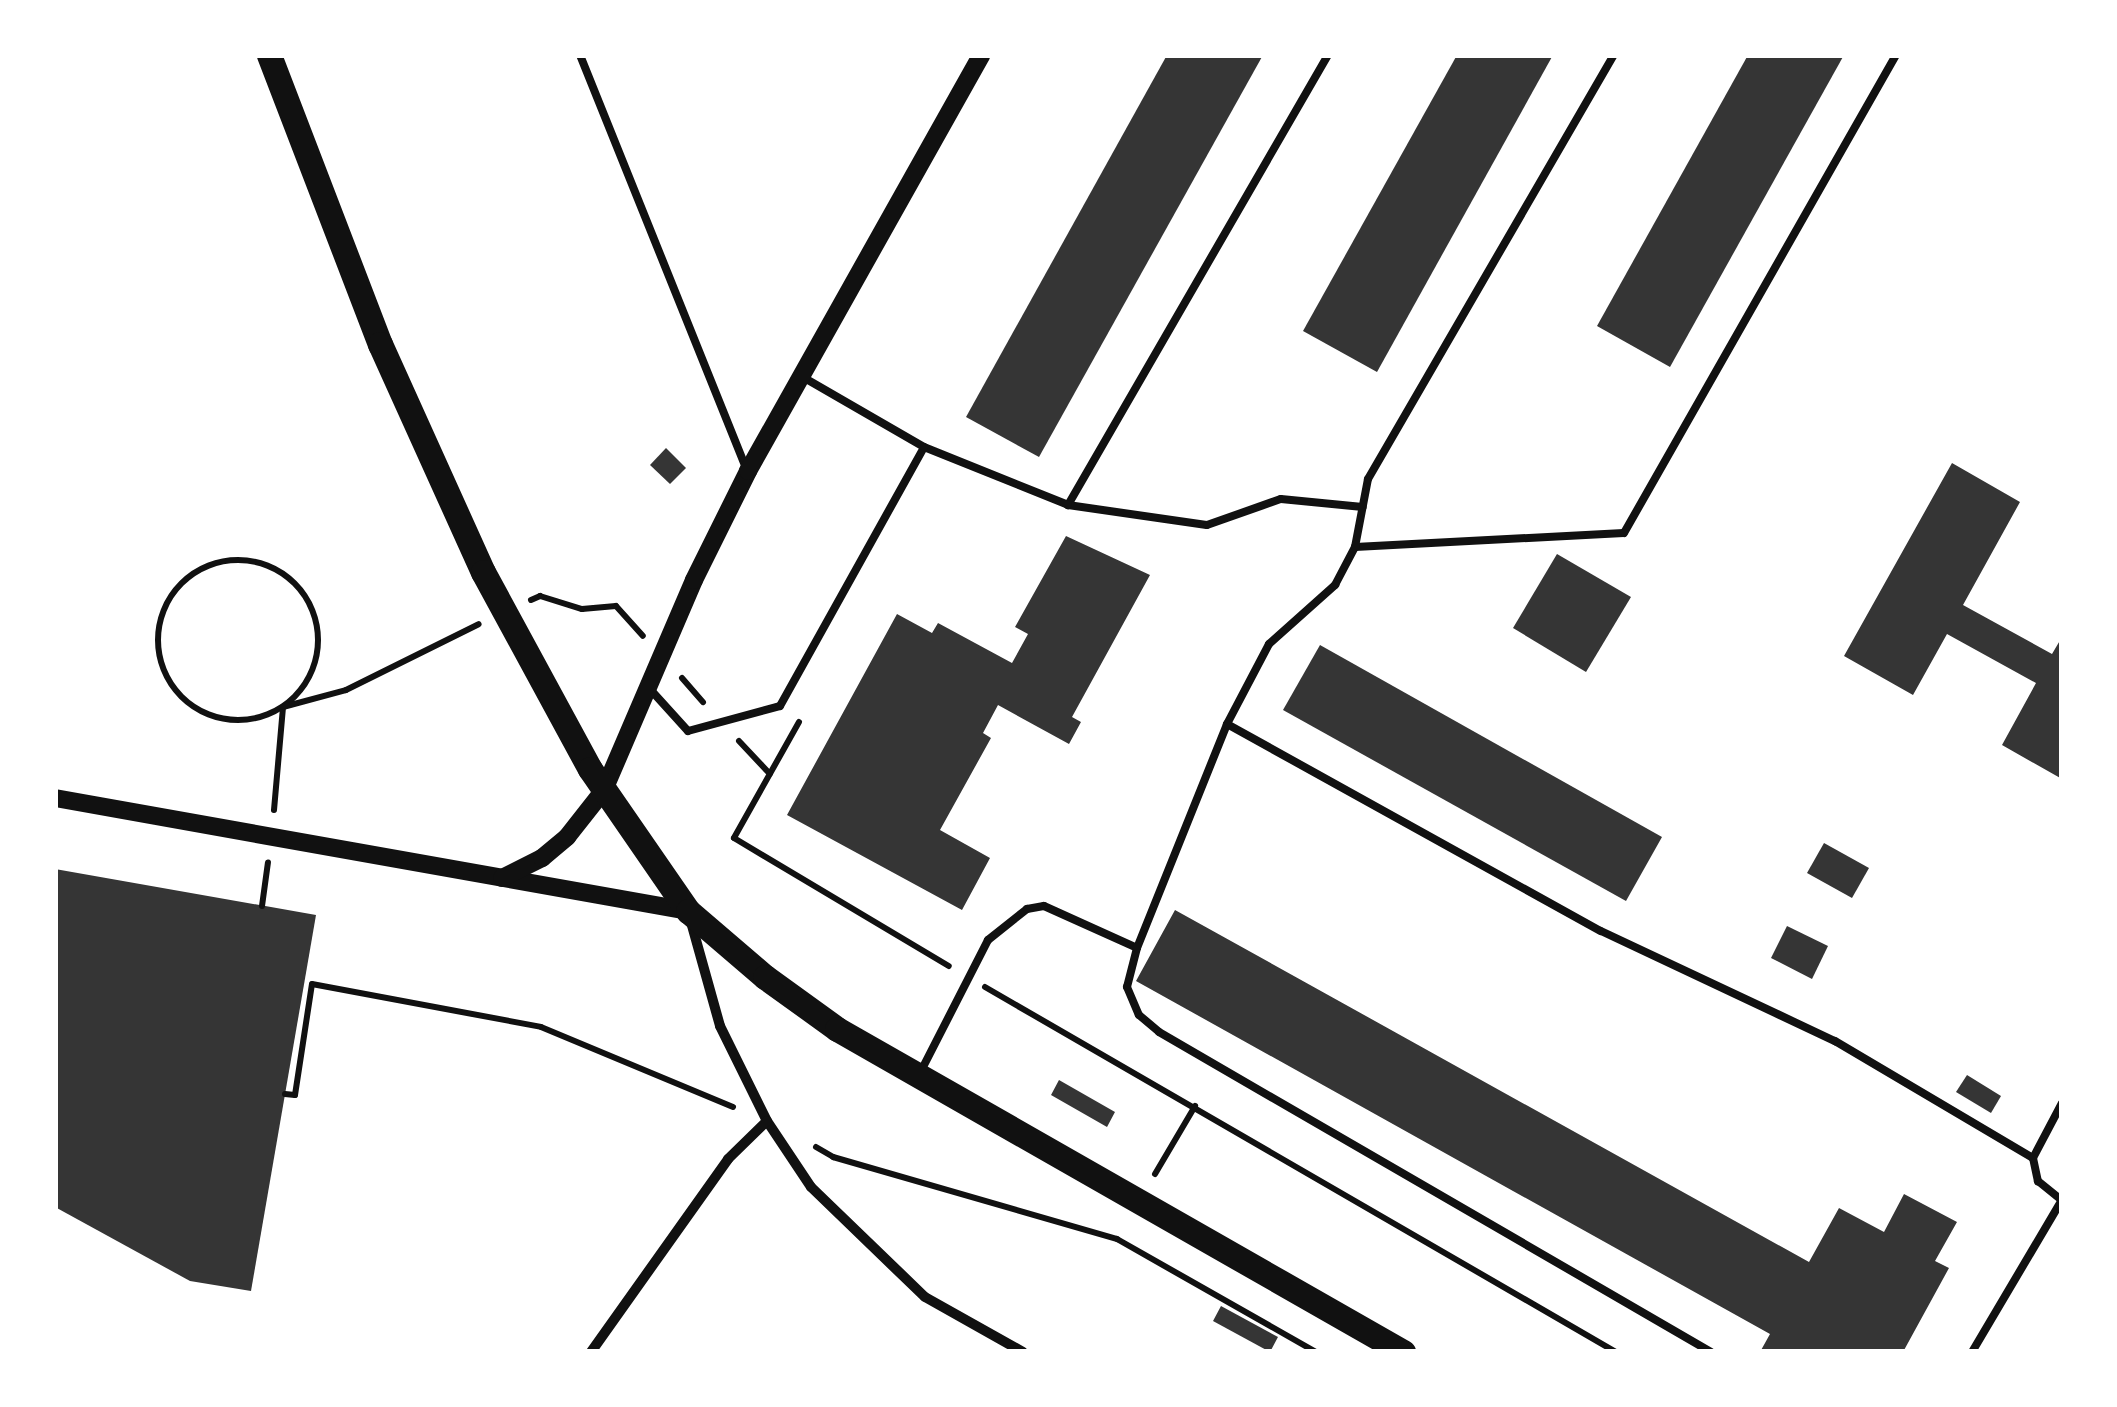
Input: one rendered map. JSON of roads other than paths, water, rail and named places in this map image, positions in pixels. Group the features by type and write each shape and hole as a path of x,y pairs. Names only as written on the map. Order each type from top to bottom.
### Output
{"main road":[{"path":"269,55 380,344 504,611 604,790 688,911 765,978 823,1018 1403,1352"}],"street":[{"path":"502,878 542,858 567,837 604,790 694,580 748,471 982,55"},
{"path":"55,798 688,911 720,1026 767,1121 810,1188 925,1297 1023,1352"},
{"path":"591,1352 728,1160 767,1121"}],"lane":[{"path":"580,55 748,471"},
{"path":"1068,505 1328,55"},
{"path":"1614,55 1368,479 1356,547 1335,585 1270,644 1227,724 1137,948 1127,987 1139,1015 1159,1032 1711,1352"},
{"path":"1356,547 1624,533 1896,55"},
{"path":"802,377 924,447 1068,505 1207,524 1280,499 1362,507"},
{"path":"649,688 688,731 780,706 924,447"},
{"path":"1227,724 1601,931 1836,1041 2032,1158 2038,1180 2061,1199 1972,1352"},
{"path":"919,1075 988,940 1027,909 1044,906 1137,948"},
{"path":"2032,1158 2062,1104"}]}
